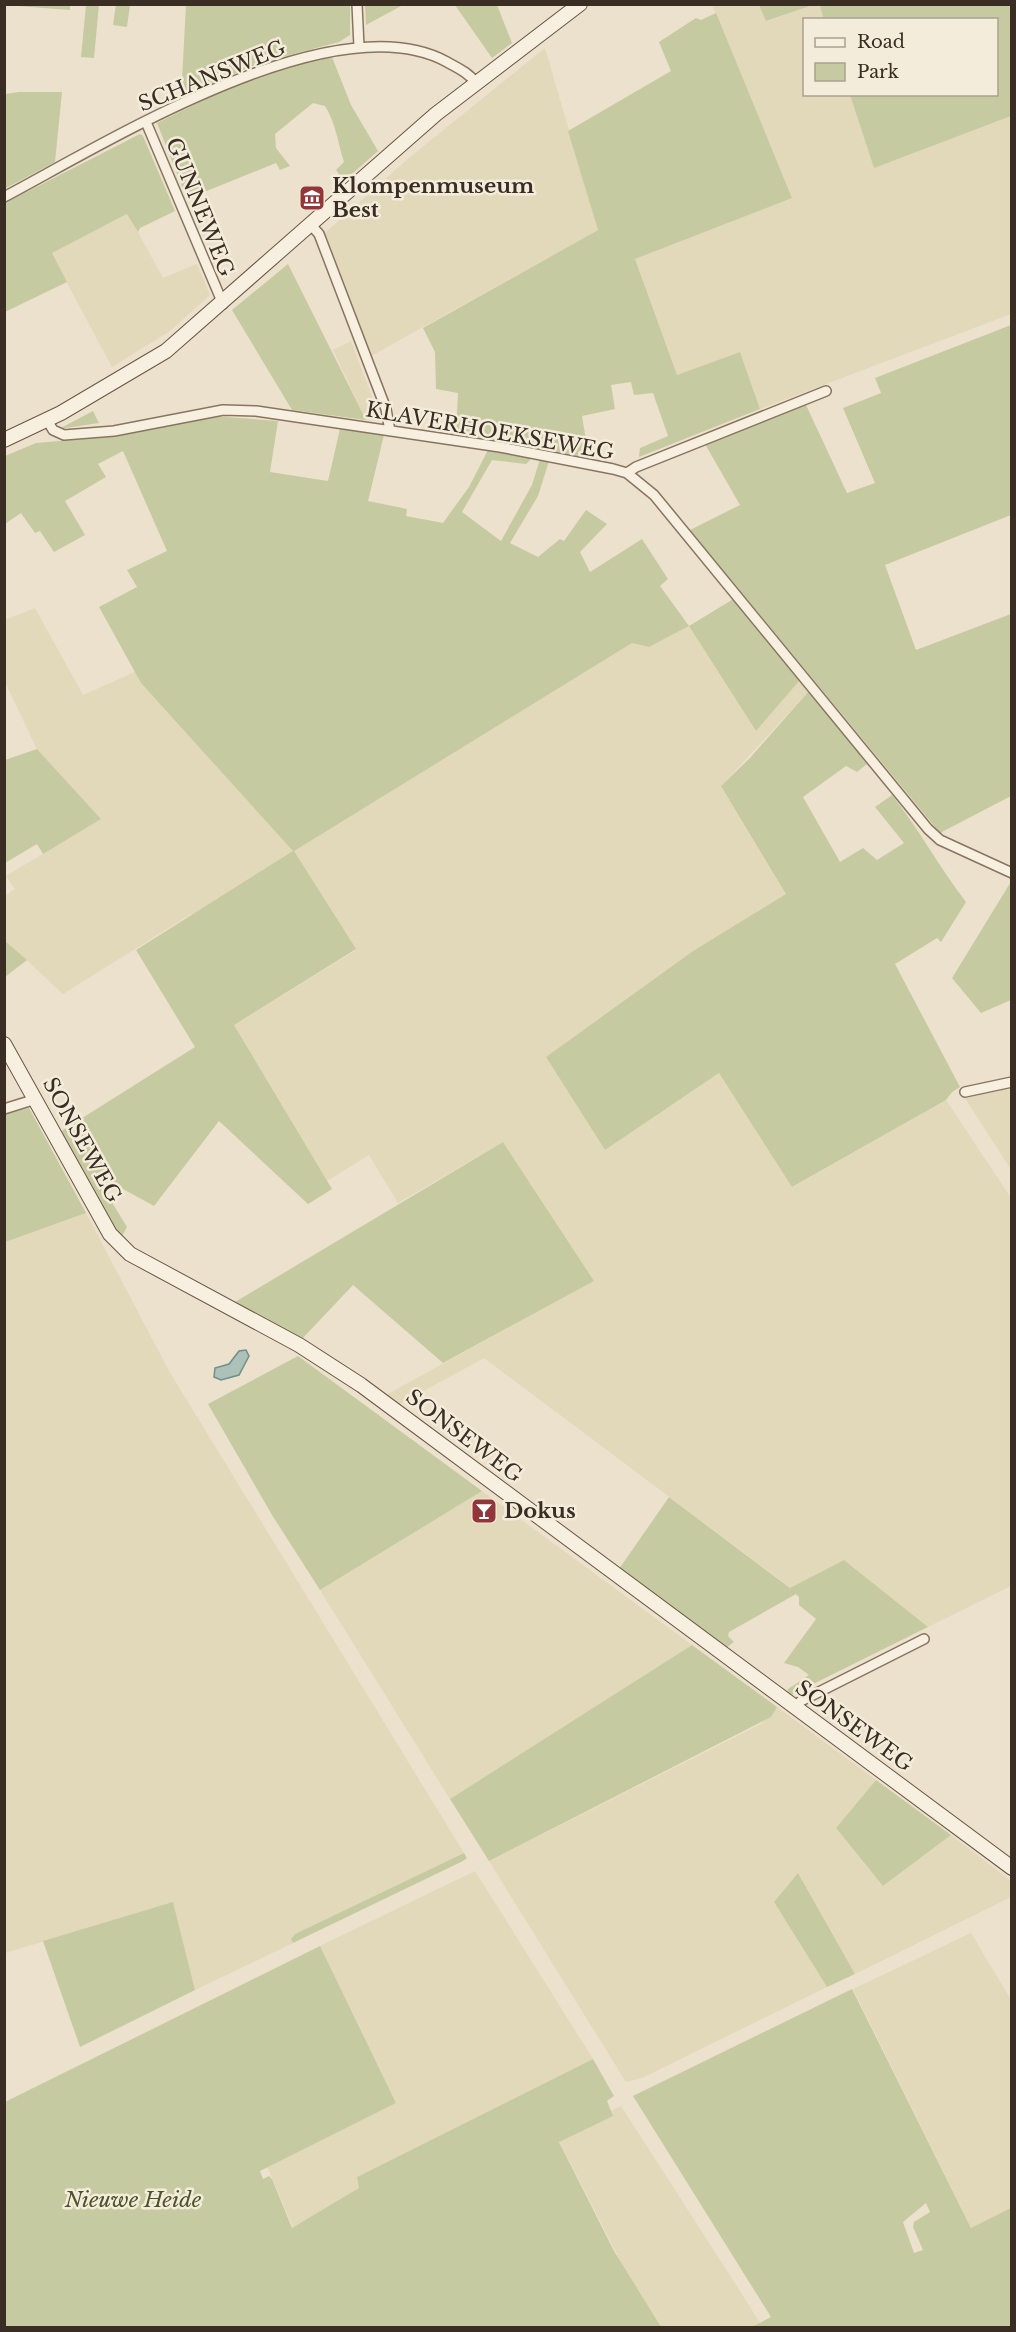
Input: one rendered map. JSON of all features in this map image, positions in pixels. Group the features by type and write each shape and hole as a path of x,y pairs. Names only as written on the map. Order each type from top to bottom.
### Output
{"main road":[{"path":"4,440 47,420 150,362 189,334 394,149 580,4"},
{"name":"SONSEWEG","path":"4,1044 110,1234 130,1254 299,1345 361,1384 1011,1868"}],"street":[{"path":"357,4 359,47"},
{"name":"SCHANSWEG","path":"4,197 146,122 281,63 359,47 420,49 465,71 476,83"},
{"name":"GUNNEWEG","path":"146,122 223,304"},
{"path":"311,225 318,234 386,409 390,431"},
{"path":"627,473 636,466 826,391"},
{"name":"KLAVERHOEKSEWEG","path":"47,420 53,430 64,435 114,430 237,410 500,447 627,473 654,495 934,836 1011,873"},
{"path":"965,1092 1011,1082"},
{"path":"4,1109 36,1099"},
{"path":"794,1708 801,1701 924,1639"}],"shaded area":[{"path":"712,5 759,5 767,21 813,5 825,5 820,7 824,18 803,18 803,96 850,96 874,167 1011,116 1011,314 760,409 740,352 677,376 635,259 792,198"},
{"path":"545,48 598,230 371,356 325,233 410,157"},
{"path":"128,214 163,278 197,264 210,295 170,331 112,367 51,253"},
{"path":"351,341 380,421 366,420 333,350"},
{"path":"35,608 83,695 135,672 141,683 191,737 509,717 632,643 649,647 689,626 756,731 800,680 809,691 721,786 787,894 693,951 546,1057 605,1150 719,1073 793,1187 946,1100 1011,1198 1011,1586 928,1627 844,1560 791,1588 484,1358 398,1405 386,1395 594,1281 503,1142 398,1203 369,1155 327,1181 234,1025 356,950 191,914 63,994 5,940 5,896 15,889 6,876 101,819 37,749 5,682 5,620"},
{"path":"1012,1088 1011,1170 965,1098"},
{"path":"86,1213 169,1371 464,1853 295,1934 291,1939 293,1943 195,1990 172,1903 5,1953 4,1242"},
{"path":"482,1491 692,1645 450,1799 320,1590"},
{"path":"777,1707 876,1780 836,1828 883,1886 951,1835 1011,1881 1011,1897 855,1974 798,1873 774,1902 827,1987 642,2078 626,2082 489,1861 761,1724"},
{"path":"475,1871 593,2059 357,2177 372,2214 301,2247 267,2166 396,2103 320,1946"},
{"path":"971,1933 1011,2000 1011,2209 972,2229 853,1989"},
{"path":"621,2106 762,2326 654,2327 557,2137"}],"green space":[{"path":"116,4 130,5 127,27 113,25"},
{"path":"365,4 403,5 366,25"},
{"path":"825,4 1011,5 1011,116 874,168 850,96 998,96 998,18 824,18 820,7"},
{"path":"4,5 70,5 70,10"},
{"path":"86,5 99,5 94,58 81,57"},
{"path":"186,5 350,5 350,35 339,42 259,63 181,98"},
{"path":"455,5 497,5 512,43 492,58"},
{"path":"759,5 813,5 766,21"},
{"path":"716,13 792,198 635,259 677,375 740,352 760,409 639,457 640,448 668,436 653,393 634,395 631,382 611,385 615,409 582,416 589,458 456,433 458,393 436,389 435,352 423,328 598,230 568,131 671,71 659,42 696,18 701,20"},
{"path":"332,57 351,105 378,151 344,181 336,170 344,162 332,119 325,106 313,103 275,134 276,148 290,166 280,170 276,163 187,199 157,123 242,83 286,68"},
{"path":"62,92 55,162 6,188 5,94"},
{"path":"140,134 143,136 175,211 140,228 138,232 127,214 52,253 67,282 5,312 5,203"},
{"path":"288,264 366,420 292,410 232,310"},
{"path":"1011,325 1011,515 885,565 916,650 1011,614 1011,796 940,833 690,530 740,505 705,444 806,405 847,493 875,483 843,408 881,393 875,378"},
{"path":"93,411 99,423 59,429"},
{"path":"213,416 278,421 270,472 328,481 340,429 384,435 368,501 407,509 406,516 443,523 469,487 488,450 532,458 526,464 492,460 462,512 501,541 532,485 540,459 549,461 538,496 510,543 538,557 560,539 564,541 586,510 607,524 580,552 590,572 642,539 668,579 660,586 689,626 649,647 632,643 294,851 356,949 234,1025 332,1189 308,1204 219,1121 154,1206 94,1173 127,1227 121,1238 60,1132 195,1047 136,950 293,851 141,683 99,607 137,587 127,570 167,551 123,451 98,464 106,477 65,501 85,535 54,552 40,531 35,533 21,513 5,524 5,456 36,443 117,436"},
{"path":"735,598 800,680 756,731 689,626"},
{"path":"809,691 867,764 857,772 846,766 803,797 840,862 863,848 877,860 904,843 875,807 892,795 966,902 941,942 937,938 895,964 960,1087 946,1100 792,1187 719,1073 605,1150 546,1057 693,951 786,894 721,786 750,758"},
{"path":"37,749 101,819 43,854 37,844 5,863 5,760"},
{"path":"1012,880 1011,1000 981,1013 952,978"},
{"path":"4,940 27,960 5,977 4,977"},
{"path":"29,1108 86,1213 5,1242 5,1114"},
{"path":"503,1142 594,1281 443,1363 353,1285 302,1339 235,1302"},
{"path":"298,1356 482,1491 320,1590 272,1515 208,1404"},
{"path":"669,1497 790,1588 844,1560 928,1627 791,1695 787,1693 788,1689 809,1675 798,1667 784,1663 816,1619 799,1605 799,1597 796,1594 729,1632 728,1636 734,1642 726,1648 619,1569"},
{"path":"692,1645 777,1707 771,1717 489,1861 450,1799"},
{"path":"876,1780 951,1835 883,1886 836,1828"},
{"path":"464,1853 467,1858 463,1861 293,1943 291,1939 295,1934"},
{"path":"798,1873 855,1974 827,1987 774,1902"},
{"path":"173,1902 195,1990 80,2047 43,1941"},
{"name":"Nieuwe Heide","path":"320,1946 396,2103 260,2171 263,2179 269,2176 272,2179 292,2228 359,2188 357,2177 593,2059 614,2096 607,2101 613,2116 559,2142 614,2251 661,2327 5,2327 5,2102"},
{"path":"852,1989 971,2228 1011,2208 1011,2327 752,2327 771,2317 633,2096","holes":["926,2203 930,2212 914,2222 913,2227 923,2250 914,2253 903,2222"]}],"water":[{"path":"246,1350 249,1356 239,1375 221,1380 214,1377 215,1368 229,1364 239,1351"}],"place":[{"name":"Klompenmuseum Best","path":"312,198"},
{"name":"Dokus","path":"484,1511"}]}
